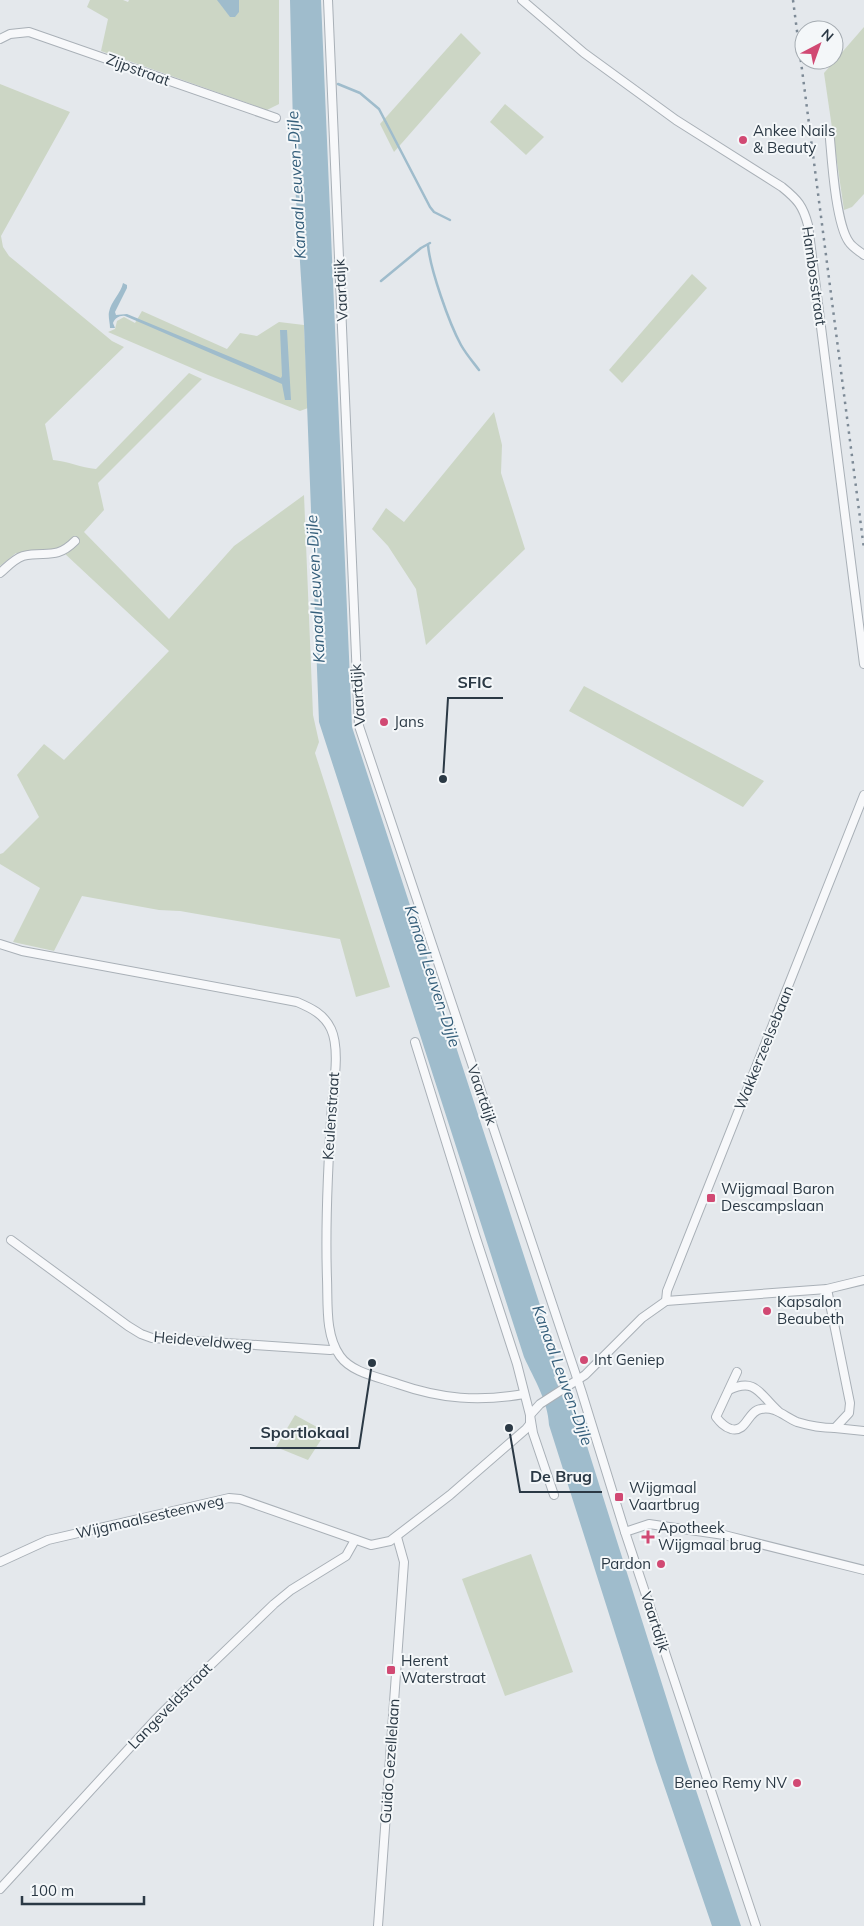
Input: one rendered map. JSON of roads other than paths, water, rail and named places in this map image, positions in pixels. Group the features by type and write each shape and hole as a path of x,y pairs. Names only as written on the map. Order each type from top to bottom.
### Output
{"street":[{"name":"Vaartdijk","path":"328,0 359,726 578,1380 756,1926"},
{"name":"Hambosstraat","path":"522,0 584,53 676,120 782,187 796,198 804,209 808,225 864,664"},
{"name":"Zijpstraat","path":"0,39 10,34 29,32 276,118"},
{"path":"830,139 833,176 841,221 848,242 864,255"},
{"path":"0,573 21,556 53,554 66,549 75,541"},
{"name":"Wakkerzeelsebaan","path":"666,1301 667,1291 864,794"},
{"name":"Keulenstraat","path":"0,944 31,953 297,1002 313,1008 323,1016 332,1029 335,1041 335,1067 327,1172 326,1238 330,1329 335,1349"},
{"path":"415,1042 517,1364 533,1433 554,1495"},
{"name":"Heideveldweg","path":"11,1240 128,1326 146,1336 335,1349"},
{"path":"578,1380 642,1318 666,1301 827,1289 864,1280"},
{"path":"827,1289 850,1403 849,1413 836,1428"},
{"path":"335,1349 341,1358 359,1370 421,1392 445,1397 470,1399 524,1394"},
{"path":"737,1372 716,1416 726,1427 734,1430 741,1428 754,1411 762,1408 779,1412 806,1425 864,1431"},
{"name":"Wijgmaalsesteenweg","path":"0,1562 48,1540 229,1498 240,1499 371,1545 390,1541 516,1439 530,1424 530,1415 540,1404 578,1380"},
{"path":"729,1390 742,1385 751,1386 759,1391 779,1412"},
{"path":"626,1532 649,1524 724,1535 864,1570"},
{"name":"Guido Gezellelaan","path":"378,1926 404,1562 397,1537"},
{"name":"Langeveldstraat","path":"0,1889 194,1681 291,1590 346,1556 355,1540"}],"water":[{"path":"217,0 239,0 239,12 235,17 230,17"},
{"name":"Kanaal Leuven-Dijle","path":"290,0 321,0 352,727 552,1342 557,1374 554,1377 581,1427 686,1760 741,1926 712,1926 656,1762 549,1425 546,1407 524,1357 319,722 304,325 294,168"},
{"path":"123,283 127,285 127,288 115,312 116,315 127,314 281,378 280,330 287,330 291,400 285,400 282,384 125,316 116,318 113,323 115,328 110,328 110,308"}],"waterway":[{"path":"338,84 360,93 379,109 430,207 434,212 450,220"},
{"path":"381,281 421,248 430,243"},
{"path":"428,245 436,281 451,323 463,348 479,370"}],"railway":[{"path":"793,0 864,549"}],"place":[{"name":"Ankee Nails & Beauty","path":"743,140"},
{"name":"Jans","path":"384,722"},
{"name":"SFIC","path":"443,779"},
{"name":"Wijgmaal Baron Descampslaan","path":"711,1198"},
{"name":"Kapsalon Beaubeth","path":"767,1311"},
{"name":"Int Geniep","path":"584,1360"},
{"name":"Sportlokaal","path":"372,1363"},
{"name":"De Brug","path":"509,1428"},
{"name":"Wijgmaal Vaartbrug","path":"619,1497"},
{"name":"Apotheek Wijgmaal brug","path":"648,1537"},
{"name":"Pardon","path":"661,1564"},
{"name":"Herent Waterstraat","path":"391,1670"},
{"name":"Beneo Remy NV","path":"797,1783"}]}
